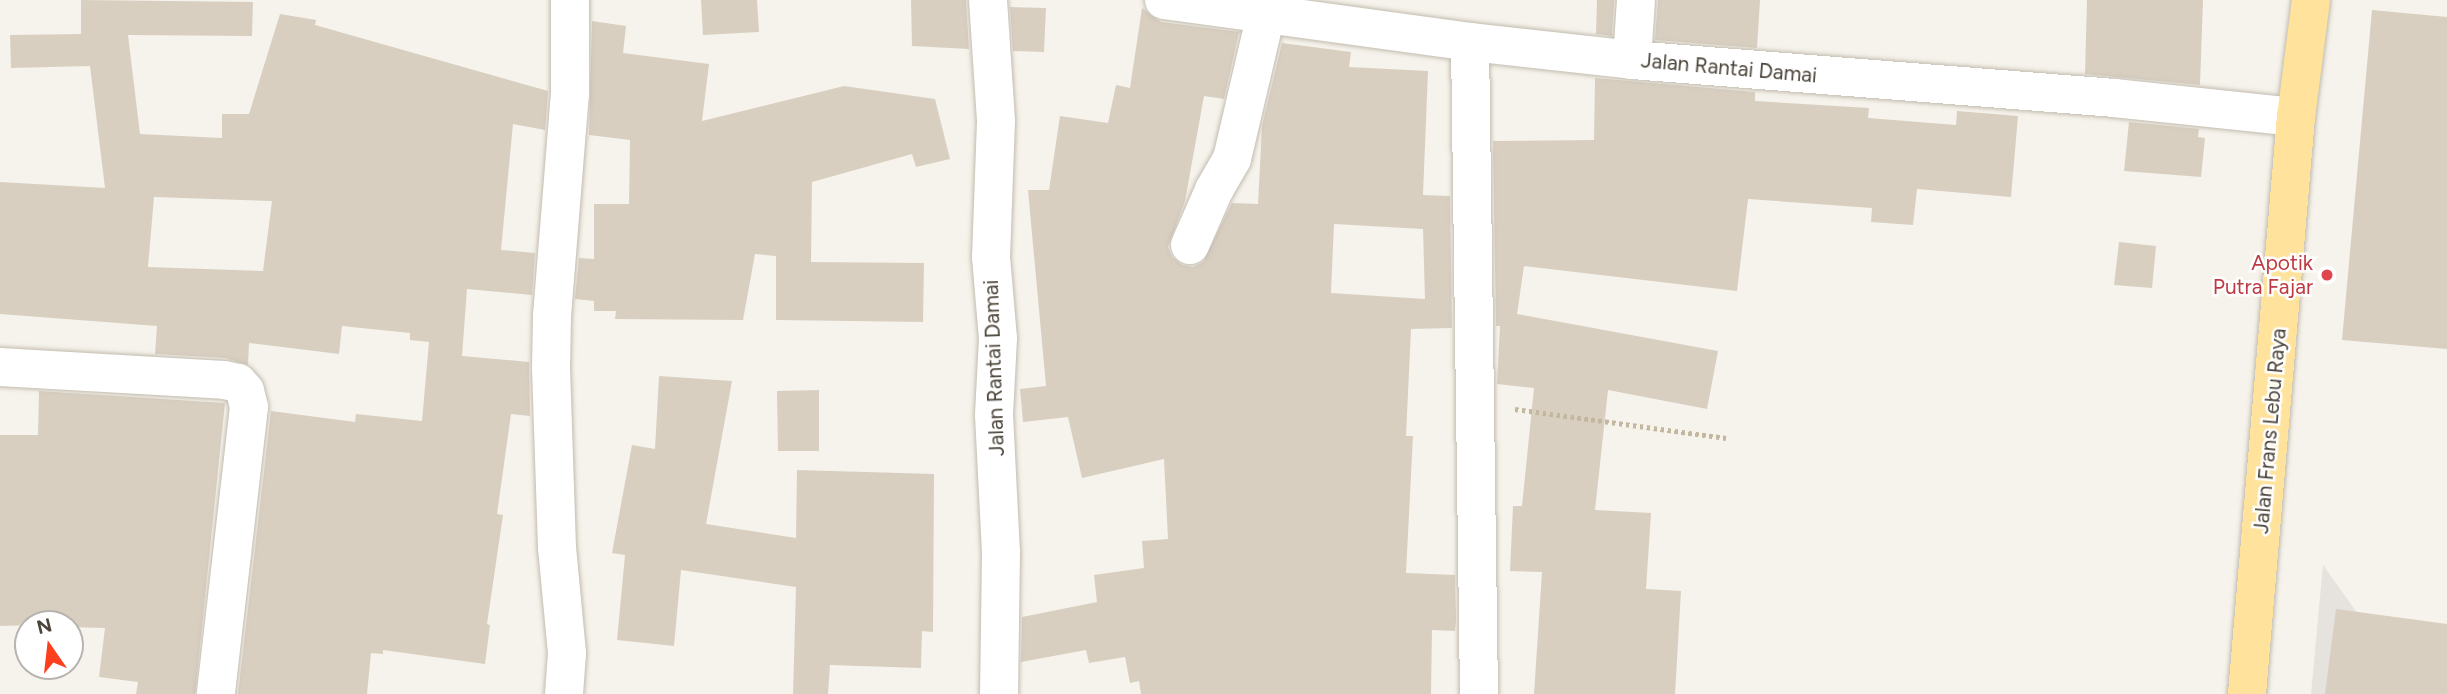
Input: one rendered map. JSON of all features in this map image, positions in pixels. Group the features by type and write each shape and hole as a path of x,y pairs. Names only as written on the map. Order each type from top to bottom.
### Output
{"main road":[{"name":"Jalan Frans Lebu Raya","path":"2246,694 2296,117 2311,0"}],"street":[{"path":"564,694 567,653 557,548 551,369 552,316 570,94 570,0"},
{"name":"Jalan Rantai Damai","path":"988,0 996,121 991,257 998,338 994,415 1002,552 999,694"},
{"name":"Jalan Rantai Damai","path":"1164,0 1470,42 1632,60 2114,98 2296,117"},
{"path":"1632,60 1636,0"},
{"path":"1189,245 1214,190 1232,159 1266,14"},
{"path":"1470,42 1479,694"},
{"path":"0,367 224,380 238,383 245,391 249,407 216,694"}],"path":[{"path":"1476,405 1726,438"}],"shaded area":[{"path":"2323,565 2415,694 2311,694"}],"building":[{"path":"81,0 253,2 252,36 128,35 140,134 222,138 222,114 249,114 280,14 316,20 315,25 548,91 545,130 513,124 501,250 535,253 532,295 467,289 462,356 529,362 530,416 511,414 497,514 503,515 487,624 490,625 485,664 383,650 383,654 371,653 367,694 238,694 271,411 355,422 356,414 422,421 429,342 410,340 410,333 342,326 339,354 249,343 248,365 225,358 155,354 157,326 0,314 0,182 105,188 90,66 11,68 10,35 81,34","holes":["154,197 272,201 263,271 148,267"]},
{"path":"701,0 757,0 759,32 703,35"},
{"path":"911,0 966,0 969,49 912,46"},
{"path":"1597,0 1614,0 1612,36 1596,34"},
{"path":"1658,0 1760,0 1757,48 1655,40"},
{"path":"2087,0 2203,0 2200,85 2085,74"},
{"path":"1010,7 1046,8 1044,52 1013,51"},
{"path":"1142,8 1161,22 1239,32 1224,99 1204,96 1185,201 1168,247 1172,257 1182,265 1193,267 1203,262 1232,203 1258,204 1262,126 1282,43 1351,52 1349,67 1428,71 1423,195 1450,196 1452,328 1411,329 1406,436 1413,436 1406,573 1455,575 1456,620 1455,631 1432,630 1431,694 1141,694 1139,681 1130,683 1125,657 1089,663 1086,650 1021,662 1022,617 1097,602 1094,575 1144,568 1142,541 1168,539 1164,459 1082,478 1068,417 1023,422 1020,389 1046,386 1028,190 1049,190 1060,116 1108,123 1116,85 1130,88","holes":["1334,224 1423,229 1425,299 1331,293"]},
{"path":"2372,10 2447,17 2447,349 2342,340"},
{"path":"592,21 626,26 623,53 709,64 702,121 844,86 935,99 950,159 916,167 912,154 812,182 811,262 924,263 923,322 776,320 776,256 755,254 743,320 615,319 616,311 594,311 594,301 575,299 579,258 594,259 594,204 629,204 630,140 589,135"},
{"path":"1595,78 1755,92 1755,101 1869,108 1868,118 1956,125 1957,111 2018,116 2011,197 1917,189 1913,225 1871,222 1872,208 1748,199 1737,291 1524,266 1517,314 1718,351 1707,409 1608,390 1595,510 1651,513 1646,589 1681,591 1675,694 1534,694 1542,572 1510,571 1513,506 1522,506 1534,388 1497,384 1500,326 1496,326 1493,141 1594,140"},
{"path":"2129,122 2199,129 2198,137 2205,138 2201,177 2124,171"},
{"path":"2119,242 2156,246 2152,288 2114,285"},
{"path":"659,376 732,381 706,524 796,538 797,470 934,474 933,632 922,631 921,668 830,665 828,694 793,694 796,587 681,570 674,646 617,640 625,555 612,553 632,445 655,449"},
{"path":"819,390 819,451 778,451 777,391"},
{"path":"39,391 225,403 195,694 136,694 138,682 99,677 105,628 84,627 84,610 14,610 14,626 0,626 0,435 38,435"},
{"path":"2336,609 2447,624 2447,694 2325,694"}],"place":[{"name":"Apotik Putra Fajar","path":"2327,275"}]}
